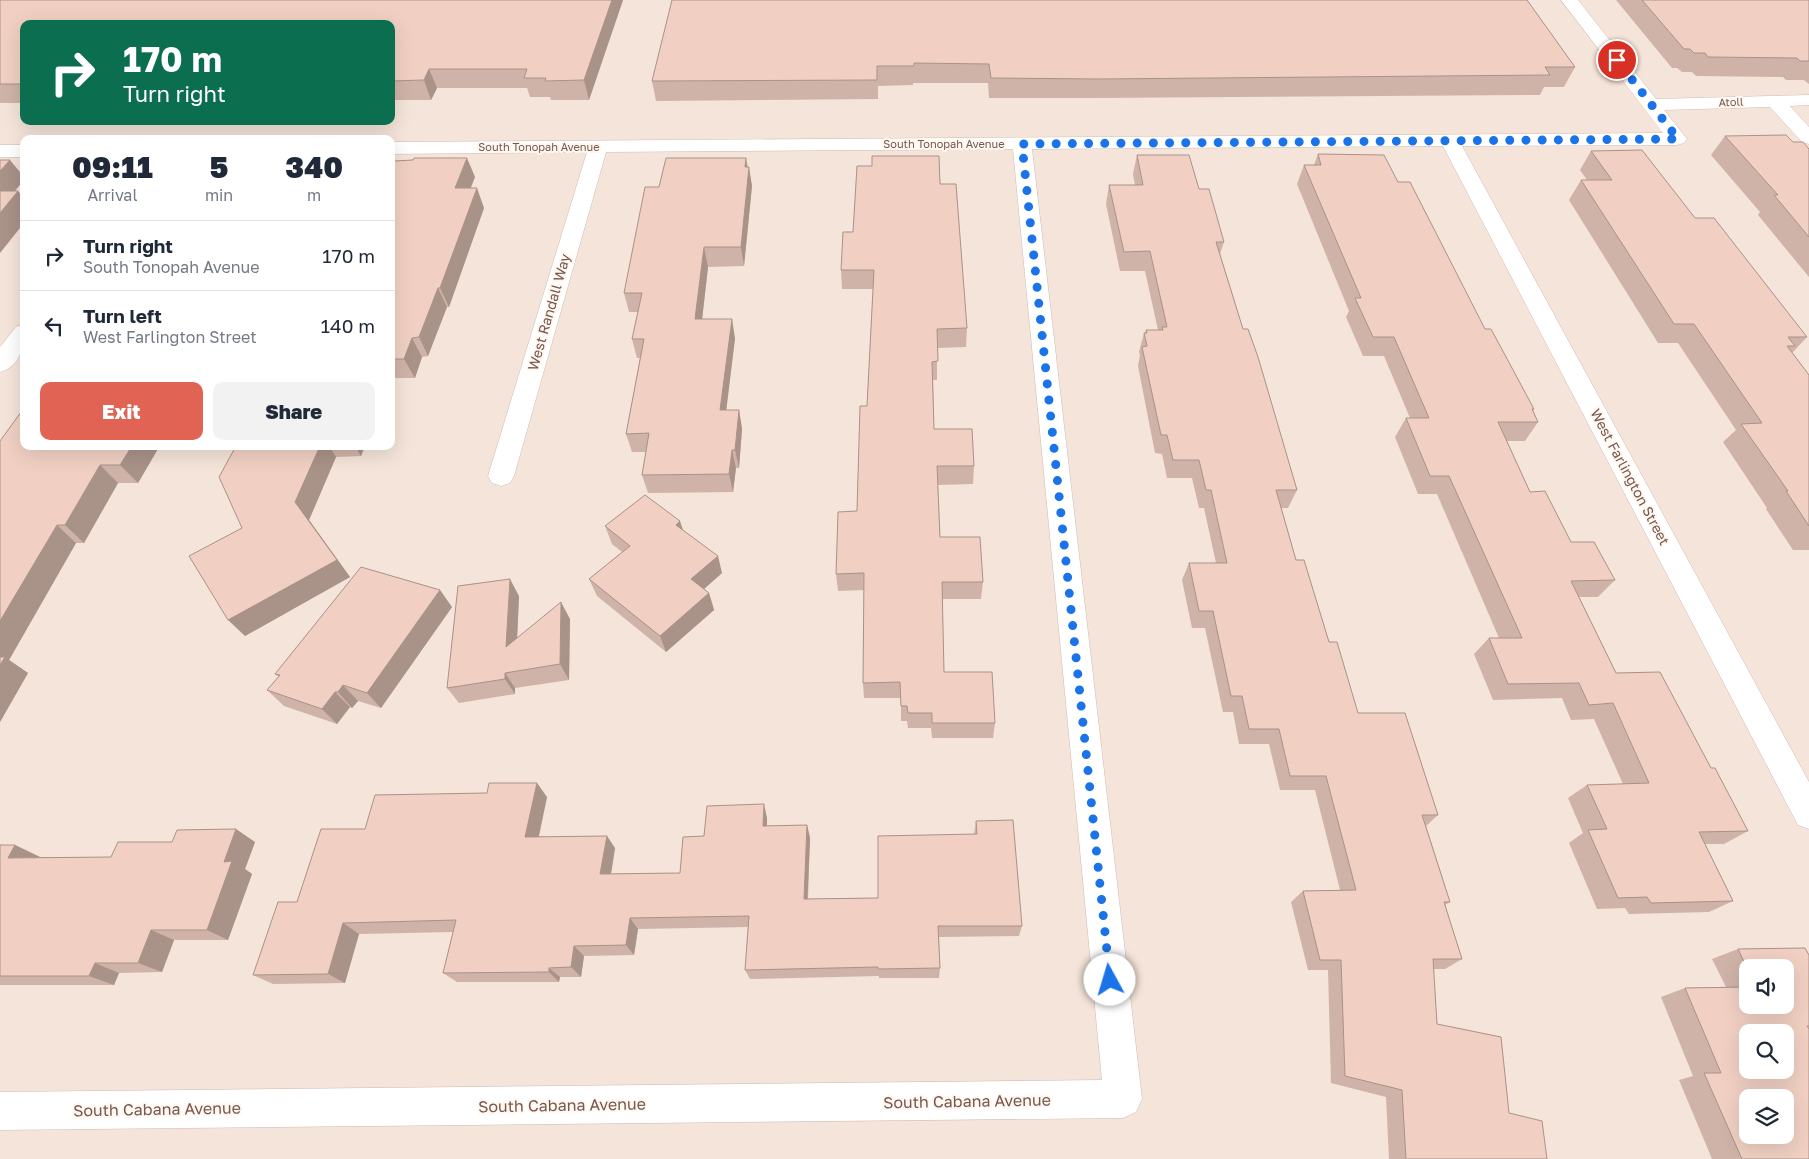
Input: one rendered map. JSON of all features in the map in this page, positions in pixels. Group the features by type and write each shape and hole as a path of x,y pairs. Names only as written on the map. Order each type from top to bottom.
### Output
{"street":[{"path":"1570,0 1652,105"},
{"path":"1774,100 1809,138"},
{"name":"Atoll","path":"1652,105 1809,100"},
{"name":"South Tonopah Avenue","path":"395,148 1678,139 1652,105"},
{"name":"West Farlington Street","path":"1450,141 1809,814"},
{"name":"South Cabana Avenue","path":"0,1111 1123,1099 1022,144"},
{"name":"West Randall Way","path":"501,476 598,147"},
{"path":"0,151 20,151"},
{"path":"0,364 20,337"}],"shaded area":[{"path":"0,0 1809,0 1809,1159 0,1159"}],"building":[{"path":"0,0 612,0 584,80 545,81 546,78 524,78 527,69 429,69 424,80 395,81 395,20 20,20 20,84 0,84"},
{"path":"672,0 1527,0 1575,67 1545,67 1550,75 1098,79 991,78 989,64 914,63 914,66 877,66 877,80 652,81"},
{"path":"1642,0 1809,0 1809,61 1800,61 1797,58 1708,57 1705,53 1694,53 1690,49 1684,49"},
{"path":"1786,135 1793,142 1803,142 1809,149 1809,237 1774,195 1778,195 1725,136"},
{"path":"1642,150 1695,218 1714,218 1807,337 1788,337 1795,346 1787,346 1809,375 1809,526 1786,491 1788,491 1741,424 1762,423 1694,324 1674,324 1581,180 1612,180 1591,151"},
{"path":"1318,154 1384,155 1398,182 1410,182 1485,329 1491,329 1534,409 1532,409 1538,422 1498,422 1530,492 1545,491 1571,542 1594,542 1615,580 1571,581 1616,673 1660,672 1711,768 1715,768 1748,831 1699,832 1733,901 1651,903 1647,897 1618,898 1588,830 1607,829 1587,785 1649,783 1613,703 1589,705 1579,683 1508,684 1489,638 1522,638 1449,476 1430,476 1406,418 1429,418 1394,337 1373,337 1355,298 1361,298 1304,165 1321,165"},
{"path":"1137,155 1189,155 1199,189 1209,189 1224,242 1216,242 1243,329 1248,329 1258,357 1297,490 1276,490 1296,560 1304,560 1329,642 1337,642 1358,713 1405,713 1438,815 1422,815 1450,902 1444,902 1462,959 1433,959 1437,1024 1501,1037 1509,1113 1542,1121 1547,1159 1406,1159 1402,1090 1345,1076 1341,960 1320,960 1303,891 1356,890 1326,776 1290,776 1279,729 1249,729 1242,696 1231,696 1213,611 1199,611 1189,563 1227,563 1211,490 1206,490 1199,460 1173,460 1167,435 1161,435 1142,347 1147,346 1144,333 1147,333 1146,330 1163,330 1162,327 1167,327 1150,251 1124,252 1109,185 1143,185"},
{"path":"872,156 939,156 940,184 956,184 967,328 937,329 938,361 932,362 934,429 972,429 974,466 937,466 940,537 980,537 983,582 942,582 944,672 992,672 995,723 932,723 932,713 908,713 907,706 901,706 900,682 863,683 864,573 836,574 838,512 857,511 860,406 867,406 874,270 841,270 843,232 853,232 857,166 872,166"},
{"path":"414,158 467,158 455,188 477,188 440,288 438,288 419,337 412,338 404,359 395,359 395,161 413,160"},
{"path":"666,158 746,158 745,167 749,167 741,247 704,247 695,319 732,319 720,410 739,410 735,450 732,450 729,474 642,475 649,433 626,434 644,339 632,339 642,293 624,293 645,187 659,187"},
{"path":"0,160 10,160 0,171"},
{"path":"0,191 18,191 0,213"},
{"path":"20,414 20,450 129,450 120,465 100,465 65,525 57,525 0,621 0,441"},
{"path":"234,450 318,450 295,502 337,560 228,620 189,556 242,528 219,477"},
{"path":"645,495 680,521 676,525 718,556 691,579 709,593 660,636 589,579 630,546 605,526"},
{"path":"361,567 440,590 367,693 343,685 322,709 267,690 280,675 275,674"},
{"path":"510,579 506,647 561,602 560,664 505,673 505,679 447,688 458,586"},
{"path":"0,657 5,657 0,665"},
{"path":"489,783 537,783 525,837 607,836 600,874 680,873 683,837 704,836 707,806 764,804 763,826 807,825 804,899 878,898 878,836 977,834 976,821 1013,820 1022,926 938,926 940,968 878,969 878,967 745,970 749,916 630,918 626,945 574,946 571,967 549,968 549,972 443,973 456,920 343,923 328,974 253,975 278,902 297,902 321,829 365,829 375,795 487,793"},
{"path":"236,829 224,862 232,861 207,930 151,930 138,963 95,963 89,976 0,976 0,845 15,845 8,858 111,857 118,842 172,842 177,830"},
{"path":"1805,948 1809,955 1809,1026 1807,1026 1809,1029 1809,1159 1742,1159 1704,1073 1721,1073 1685,988 1739,987 1739,1014 1794,1014 1794,959 1743,959 1738,949"}],"route":[{"path":"1110,980 1022,144 1678,139 1617,60"}]}
